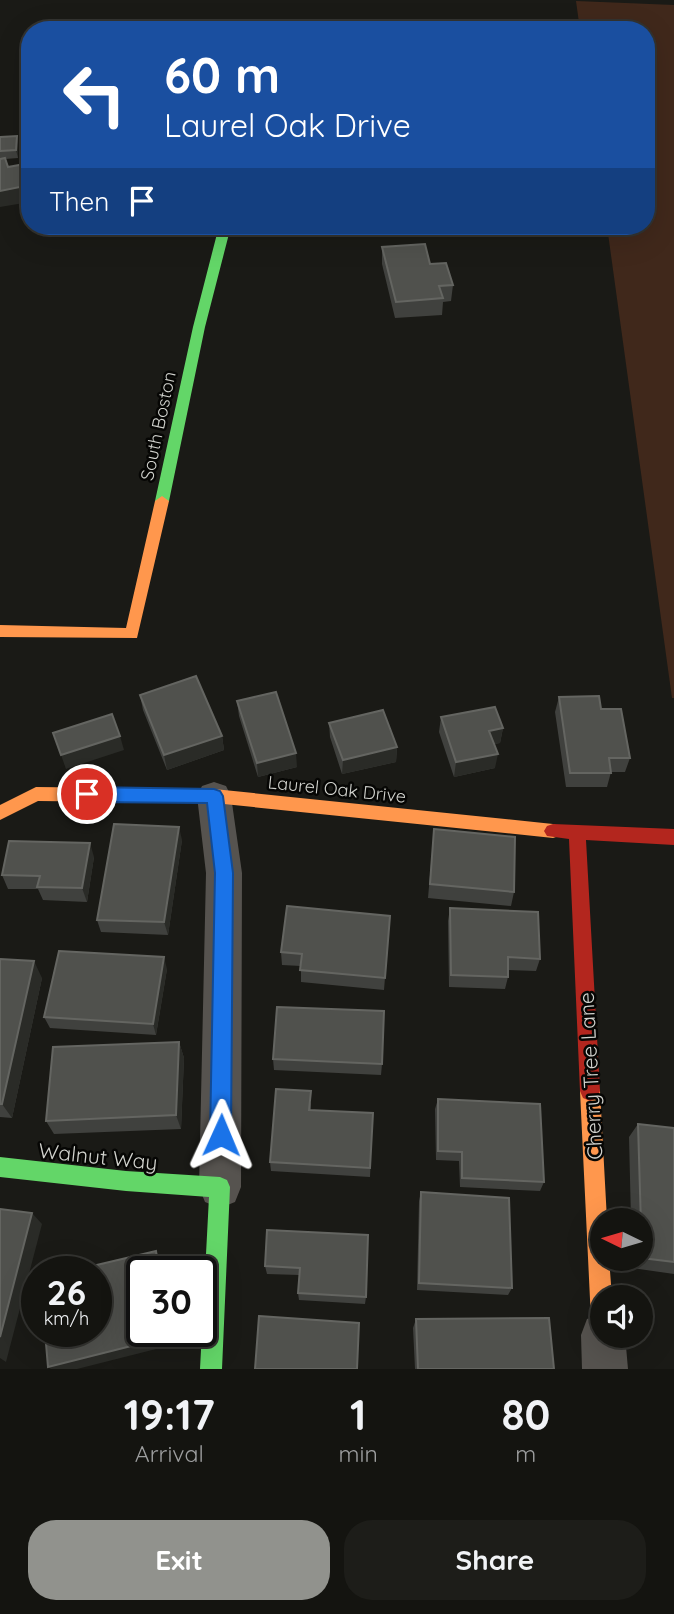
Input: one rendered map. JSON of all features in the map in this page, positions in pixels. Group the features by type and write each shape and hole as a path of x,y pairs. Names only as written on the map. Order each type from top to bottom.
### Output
{"street":[{"name":"South Boston","path":"0,631 132,634 152,552 201,311 222,235"},
{"name":"Laurel Oak Drive","path":"0,813 36,794 214,796 577,833 674,837"},
{"path":"211,1369 220,1187 224,873 214,796"},
{"name":"Cherry Tree Lane","path":"577,833 600,1285"},
{"name":"Walnut Way","path":"0,1167 126,1181 220,1187"},
{"path":"603,1348 604,1369"}],"shaded area":[{"path":"576,1 674,5 674,698 608,235 655,235 655,21 579,21"}],"building":[{"path":"17,136 16,150 0,151 0,137"},
{"path":"5,158 8,167 21,165 21,187 0,191 0,159"},
{"path":"425,244 430,264 446,263 453,285 439,286 443,298 396,302 382,247"},
{"path":"196,676 222,736 164,755 140,695"},
{"path":"276,692 296,753 257,763 237,701"},
{"path":"599,696 601,709 621,709 630,758 609,758 611,773 570,773 559,697"},
{"path":"495,707 503,728 489,731 498,754 456,762 441,717"},
{"path":"383,710 397,747 343,760 329,723"},
{"path":"112,714 120,736 61,755 53,733"},
{"path":"114,824 179,827 164,922 97,920"},
{"path":"434,829 515,837 514,892 430,884"},
{"path":"9,841 90,843 82,888 37,887 40,876 2,875"},
{"path":"287,906 390,916 385,978 300,970 302,954 281,952"},
{"path":"450,908 538,912 540,959 508,957 508,977 451,975"},
{"path":"59,951 164,957 153,1024 44,1017"},
{"path":"0,959 34,961 2,1104 0,1104"},
{"path":"277,1007 384,1011 382,1064 273,1059"},
{"path":"179,1042 176,1115 46,1121 53,1047"},
{"path":"276,1089 311,1091 309,1110 373,1113 370,1168 270,1162"},
{"path":"438,1099 540,1104 544,1182 462,1178 462,1152 438,1151"},
{"path":"638,1124 674,1128 674,1262 653,1259 653,1208 641,1208"},
{"path":"421,1192 509,1198 512,1288 419,1283"},
{"path":"0,1209 32,1213 0,1337"},
{"path":"267,1230 368,1235 366,1297 298,1293 300,1268 265,1266"},
{"path":"156,1251 157,1256 135,1256"},
{"path":"126,1258 127,1347 48,1367 46,1347 112,1347 112,1261"},
{"path":"259,1316 359,1323 357,1369 255,1369"},
{"path":"549,1318 554,1369 418,1369 416,1319"}],"traffic: fast":[{"path":"162,501 199,327 223,235"},
{"path":"0,1167 126,1181 220,1187 211,1369"}],"traffic: slow":[{"path":"0,631 132,634 162,501"},
{"path":"0,813 36,794 214,796 553,831"},
{"path":"590,1091 600,1285"}],"traffic: jam":[{"path":"553,831 674,837"},
{"path":"577,833 590,1091"}],"route":[{"path":"87,794 214,796 224,873 221,1135"}]}
